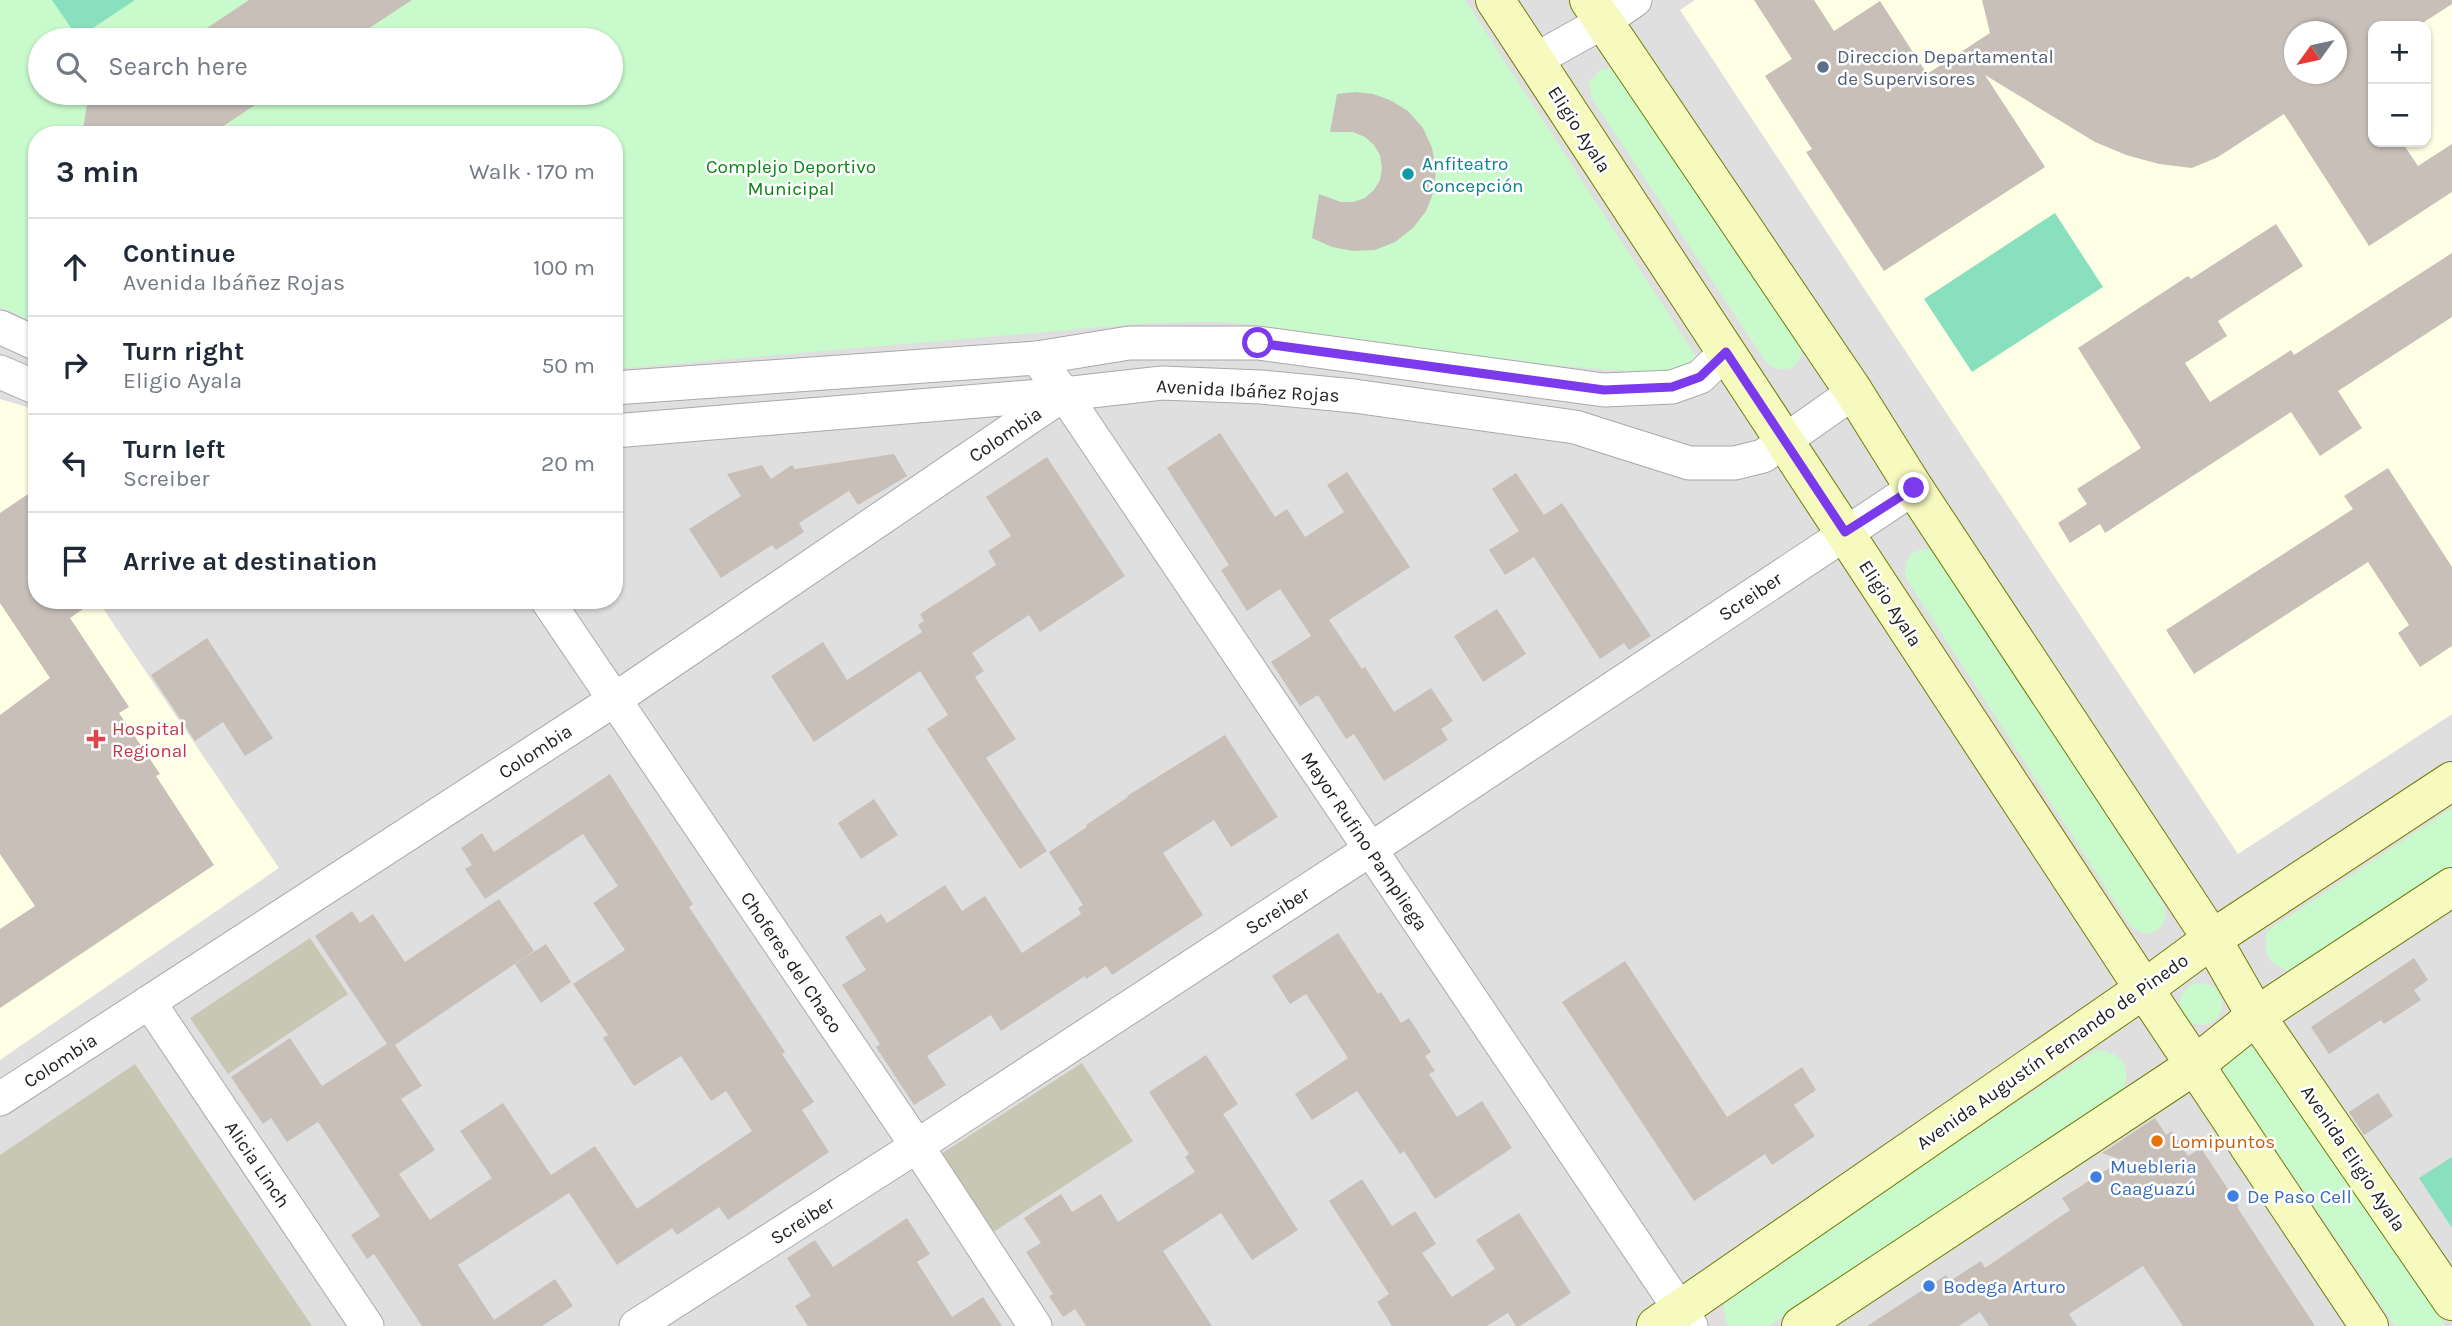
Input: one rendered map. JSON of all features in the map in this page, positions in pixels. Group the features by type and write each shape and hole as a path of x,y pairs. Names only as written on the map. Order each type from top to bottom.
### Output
{"street":[{"name":"Eligio Ayala","path":"1495,0 2195,1065"},
{"path":"1535,60 1596,11 1636,0"},
{"path":"1596,11 1854,391 1914,488 2212,939 2256,1016"},
{"path":"0,327 28,340"},
{"path":"623,387 1037,358 1129,343 1258,343 1604,390 1672,387 1700,377 1726,352"},
{"name":"Mayor Rufino Pampliega","path":"1037,358 1371,849 1676,1321"},
{"path":"0,372 28,384"},
{"name":"Avenida Ibáñez Rojas","path":"623,430 1064,394 1162,383 1261,387 1354,396 1575,427 1689,463 1735,463 1763,456 1854,391"},
{"name":"Colombia","path":"0,1099 614,700 1064,394"},
{"name":"Screiber","path":"636,1326 1371,849 1914,488"},
{"name":"Choferes del Chaco","path":"553,609 917,1146 1035,1326"},
{"name":"Avenida Augustín Fernando de Pinedo","path":"1676,1321 2212,939 2452,781"},
{"path":"1801,1326 2195,1065 2256,1016 2452,887"},
{"name":"Alicia Linch","path":"149,1002 367,1326"},
{"name":"Avenida Eligio Ayala","path":"2256,1016 2452,1301"},
{"path":"2195,1065 2370,1326"}],"shaded area":[{"path":"0,0 2452,0 2452,1326 0,1326"},
{"path":"1695,0 2452,0 2452,714 2238,854 1680,10"},
{"name":"Hospital Regional","path":"0,399 28,407 28,609 105,609 279,868 0,1060"},
{"path":"310,938 348,994 228,1074 190,1018"},
{"path":"1082,1063 1133,1141 992,1233 941,1154"},
{"path":"135,1064 312,1326 0,1326 0,1155"}],"green space":[{"name":"Complejo Deportivo Municipal","path":"0,0 1465,0 1695,355 1693,365 1665,371 1615,370 1476,356 1272,327 1202,322 1149,323 623,368 623,126 28,126 28,319 0,307"},
{"path":"52,0 135,0 93,28 71,28"},
{"path":"1601,69 1618,71 1802,348 1794,366 1784,370 1766,362 1592,99 1589,82"},
{"path":"2055,213 2103,287 1972,372 1924,299"},
{"path":"1925,549 1940,558 2163,903 2165,920 2157,930 2145,933 2130,925 1907,580 1905,569 1908,559 1914,552"},
{"path":"2452,808 2452,867 2294,972 2273,963 2267,954 2267,931"},
{"path":"2201,983 2216,989 2222,1004 2216,1019 2201,1025 2186,1019 2180,1004 2186,989"},
{"path":"2256,1047 2446,1326 2395,1326 2223,1072 2224,1064 2245,1048"},
{"path":"2096,1050 2112,1054 2122,1061 2126,1073 2124,1090 1769,1326 1729,1326 1724,1308 1725,1296"},
{"path":"2452,1157 2452,1228 2419,1178"}],"building":[{"path":"249,0 412,0 369,28 207,28"},
{"path":"1754,0 1814,0 1834,31 1880,1 1927,74 1990,33 1982,0 2452,0 2452,4 2426,21 2368,21 2368,147 2405,147 2418,166 2452,144 2452,192 2369,246 2284,114 2218,157 2192,168 2159,164 2126,155 2095,142 1985,75 2045,167 1884,271 1806,152 1812,149 1765,76 1792,59"},
{"name":"Anfiteatro Concepción","path":"1355,92 1390,100 1408,111 1423,128 1432,148 1436,169 1434,191 1426,211 1413,228 1395,242 1375,250 1353,251 1332,247 1312,238 1319,194 1341,202 1353,202 1365,198 1380,180 1380,155 1374,145 1353,132 1330,132 1337,94"},
{"path":"87,105 255,105 224,126 84,126"},
{"path":"2276,224 2303,266 2218,321 2227,336 2185,363 2210,402 2291,350 2294,355 2452,253 2452,317 2338,391 2362,428 2320,456 2291,412 2105,533 2100,524 2070,543 2058,523 2087,504 2077,489 2141,448 2078,348 2188,276 2191,279"},
{"path":"1220,433 1275,517 1287,509 1305,537 1344,512 1327,485 1347,472 1410,567 1329,620 1362,669 1365,667 1394,712 1431,688 1453,721 1441,729 1448,740 1384,781 1354,734 1346,739 1318,695 1300,706 1271,662 1311,636 1280,589 1247,611 1221,570 1229,565 1167,468"},
{"path":"894,454 907,476 858,505 849,491 799,523 804,532 776,550 772,545 721,578 689,529 741,496 727,474 762,465 771,479 792,465 795,469"},
{"path":"1047,457 1125,576 1040,632 1029,615 972,653 984,671 975,677 1016,739 986,758 1047,851 1020,869 927,729 948,715 920,671 814,742 771,676 823,642 847,680 922,632 918,625 924,621 920,614 996,565 988,551 1011,536 986,497"},
{"path":"2388,468 2452,567 2452,646 2420,667 2398,633 2409,625 2368,562 2194,674 2166,630 2353,509 2344,496"},
{"path":"1516,473 1544,515 1562,503 1651,636 1629,650 1624,643 1600,659 1534,557 1505,575 1489,550 1519,531 1492,489"},
{"path":"28,494 28,609 83,609 70,618 129,707 119,713 160,774 156,776 214,865 0,1008 0,929 35,906 0,854 0,715 50,678 0,603 0,513"},
{"path":"1497,609 1526,654 1483,682 1454,636"},
{"path":"207,638 273,738 245,756 223,722 195,741 151,675"},
{"path":"1225,735 1278,817 1231,847 1214,820 1163,853 1203,915 1112,975 1106,966 1086,979 1085,976 1001,1031 991,1015 927,1056 946,1085 914,1105 876,1047 880,1044 842,985 866,970 845,937 881,914 887,923 945,885 962,911 985,896 1022,953 1081,914 1078,908 1083,905 1049,852 1127,796"},
{"path":"610,774 693,904 689,907 785,1052 782,1054 814,1102 802,1110 829,1152 728,1220 719,1207 677,1235 672,1228 617,1265 569,1193 458,1265 494,1320 555,1279 573,1306 542,1326 422,1326 374,1254 367,1259 351,1235 380,1216 318,1122 287,1142 271,1118 263,1124 231,1077 290,1038 322,1086 387,1044 315,936 352,911 360,923 373,914 405,962 499,899 534,951 395,1045 422,1086 401,1099 435,1150 399,1174 430,1220 492,1178 460,1131 503,1103 551,1175 595,1146 637,1209 752,1131 726,1091 711,1101 681,1056 634,1086 603,1038 608,1035 573,984 625,950 593,903 618,886 583,834 485,899 465,869 472,865 461,848 482,833 494,852"},
{"path":"874,799 898,835 861,859 838,823"},
{"path":"1338,933 1378,994 1381,992 1401,1023 1409,1018 1431,1052 1425,1056 1435,1071 1429,1074 1457,1117 1482,1101 1512,1148 1435,1199 1404,1151 1400,1154 1357,1091 1312,1120 1295,1094 1348,1058 1306,994 1290,1004 1272,976"},
{"path":"546,944 571,982 541,1003 515,964"},
{"path":"2414,958 2428,980 2414,990 2421,1000 2384,1024 2381,1020 2329,1054 2311,1027"},
{"path":"1625,961 1727,1117 1802,1067 1816,1090 1794,1105 1815,1136 1772,1165 1765,1154 1694,1201 1562,1002"},
{"path":"1206,1055 1238,1104 1223,1114 1298,1230 1252,1260 1221,1213 1163,1251 1212,1326 1086,1326 1075,1309 1063,1317 1049,1296 1053,1294 1026,1252 1041,1243 1024,1218 1061,1194 1072,1212 1101,1194 1118,1222 1195,1172 1185,1157 1189,1154 1149,1092"},
{"path":"2378,1093 2393,1116 2364,1135 2349,1112"},
{"path":"2155,1118 2166,1135 2172,1131 2188,1156 2201,1148 2315,1326 2183,1326 2143,1266 2069,1314 2077,1326 1989,1326 1980,1312 1959,1326 1867,1326 1946,1275 1950,1281 1981,1261 1985,1268 2070,1210 2062,1198 2122,1160 2102,1153"},
{"path":"1362,1179 1392,1226 1415,1211 1436,1244 1422,1253 1452,1297 1495,1269 1476,1240 1519,1213 1571,1293 1520,1326 1516,1326 1508,1313 1487,1326 1392,1326 1377,1302 1389,1294 1329,1201"},
{"path":"907,1218 930,1254 917,1262 952,1317 983,1297 1002,1326 808,1326 795,1306 811,1296 787,1258 815,1240 833,1267"}],"place":[{"name":"Direccion Departamental de Supervisores","path":"1823,67"},
{"name":"Anfiteatro Concepción","path":"1408,174"},
{"name":"Hospital Regional","path":"96,739"},
{"name":"Lomipuntos","path":"2157,1141"},
{"name":"Muebleria Caaguazú","path":"2096,1177"},
{"name":"De Paso Cell","path":"2233,1196"},
{"name":"Bodega Arturo","path":"1929,1286"}],"route":[{"path":"1258,343 1604,390 1672,387 1700,377 1726,352 1845,532 1914,488"}]}
